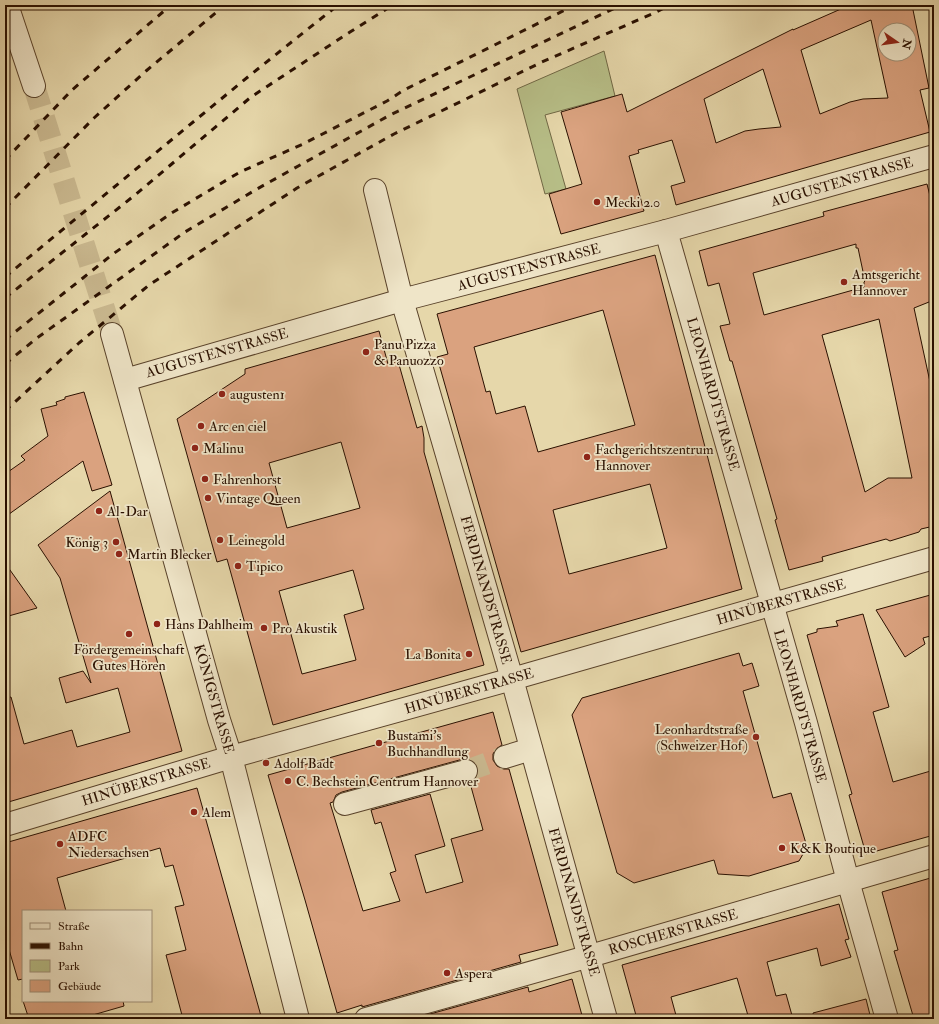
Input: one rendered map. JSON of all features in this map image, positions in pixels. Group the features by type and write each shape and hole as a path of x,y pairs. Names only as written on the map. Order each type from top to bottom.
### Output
{"street":[{"path":"7,5 34,86"},
{"name":"AUGUSTENSTRASSE","path":"125,380 402,300 666,231 934,156"},
{"name":"FERDINANDSTRASSE","path":"375,190 402,300 512,679 590,956 606,1019"},
{"name":"LEONHARDTSTRASSE","path":"666,231 806,723 887,1019"},
{"name":"KÖNIGSTRASSE","path":"112,334 219,720 231,756 298,1019"},
{"name":"HINÜBERSTRASSE","path":"5,825 231,756 512,679 934,558"},
{"path":"506,757 531,749"},
{"path":"345,804 466,771"},
{"name":"ROSCHERSTRASSE","path":"366,1019 590,956 934,856"}],"green space":[{"path":"604,51 615,96 545,115 566,189 545,194 517,89"}],"building":[{"path":"850,5 912,5 915,22 877,22 877,48 871,20 801,50 820,114 850,102 863,99 888,98 880,62 917,62 917,29 929,88 920,90 930,132 676,205 671,186 685,182 672,140 638,150 639,153 629,156 644,211 561,234 549,194 582,184 561,112 622,94 627,112 793,29","holes":["763,69 781,127 745,131 716,143 704,99"]},
{"path":"927,184 934,212 934,300 914,308 930,382 934,381 934,526 921,529 919,532 890,541 886,539 822,557 823,561 789,570 775,520 777,519 732,361 730,361 720,326 730,324 719,283 708,286 699,251 824,216 823,212","holes":["856,244 865,281 864,287 764,315 753,273","879,319 912,478 888,478 865,492 822,335"]},
{"name":"Fachgerichtszentrum Hannover","path":"655,255 742,589 521,652 437,357 448,354 437,314","holes":["603,310 635,425 538,452 525,406 496,414 490,391 486,392 474,347","650,484 667,548 569,574 553,510"]},
{"path":"379,331 388,364 398,361 417,428 422,426 424,452 484,665 273,725 227,559 217,562 177,419 245,374 245,369","holes":["341,442 360,508 287,528 269,463","353,570 364,609 344,615 356,660 302,674 279,591"]},
{"path":"84,392 112,485 92,491 83,461 5,517 5,474 25,460 21,456 48,436 41,409 57,405 56,402 65,399 65,397"},
{"path":"110,491 182,751 5,803 5,698 11,697 24,744 72,730 77,747 130,732 118,688 66,703 59,678 83,671 91,683 60,578 38,545"},
{"path":"5,563 37,608 5,617"},
{"path":"934,594 934,635 923,638 925,644 905,657 876,610"},
{"path":"863,614 889,707 873,712 893,782 934,770 934,835 866,854 849,795 852,794 807,635 817,632 817,629 838,626 836,621"},
{"path":"739,653 743,666 752,663 759,686 743,691 773,798 791,793 807,847 799,861 749,876 718,874 714,860 634,883 617,873 572,715 582,698"},
{"path":"493,712 502,745 496,749 493,754 493,760 497,766 503,769 509,769 558,945 519,955 521,962 337,1013 268,775","holes":["463,759 469,759 478,767 478,775 470,783 483,830 451,839 463,882 426,893 415,855 445,846 430,794 371,810 375,824 381,822 396,871 390,873 400,901 363,911 330,803 333,802 336,795 342,792"]},
{"path":"197,788 261,1016 249,1019 183,1019 166,955 186,950 175,907 184,905 173,865 165,867 160,848 57,878 66,910 22,910 22,979 18,980 5,936 5,843"},
{"path":"934,877 934,1019 914,1019 894,951 898,950 882,892"},
{"path":"839,904 849,939 845,940 851,957 821,966 817,948 767,962 776,996 786,994 793,1019 749,1019 737,978 671,997 677,1019 637,1019 622,965"},
{"path":"572,979 583,1019 412,1019 528,987 529,992"},
{"path":"866,999 871,1019 814,1019 813,1013"},
{"path":"23,1002 123,1002 124,1006 79,1019 29,1019"}],"tunnel":[{"path":"34,86 112,334"},
{"path":"466,771 505,757"}],"railway":[{"path":"5,160 72,90 171,5"},
{"path":"5,208 94,118 146,71 225,5"},
{"path":"5,277 249,76 338,5"},
{"path":"5,298 135,195 251,97 393,5"},
{"path":"5,340 113,254 170,214 240,172 303,144 387,101 404,90 575,5"},
{"path":"5,364 37,338 185,232 257,189 390,115 621,5"},
{"path":"5,411 79,343 149,285 297,188 394,134 542,62 670,5"}],"place":[{"name":"Mecki 2.0","path":"597,202"},
{"name":"Amtsgericht Hannover","path":"844,282"},
{"name":"Panu Pizza & Panuozzo","path":"366,352"},
{"name":"augusten1","path":"222,394"},
{"name":"Arc en ciel","path":"201,426"},
{"name":"Malinu","path":"195,448"},
{"name":"Fachgerichtszentrum Hannover","path":"587,457"},
{"name":"Fahrenhorst","path":"205,479"},
{"name":"Vintage Queen","path":"208,498"},
{"name":"Al-Dar","path":"99,511"},
{"name":"Leinegold","path":"220,540"},
{"name":"König 3","path":"116,542"},
{"name":"Martin Blecker","path":"119,554"},
{"name":"Tipico","path":"238,566"},
{"name":"Hans Dahlheim","path":"157,624"},
{"name":"Pro Akustik","path":"264,628"},
{"name":"Fördergemeinschaft Gutes Hören","path":"129,634"},
{"name":"La Bonita","path":"469,654"},
{"name":"Leonhardtstraße (Schweizer Hof)","path":"756,737"},
{"name":"Bustami's Buchhandlung","path":"379,743"},
{"name":"Adolf Badt","path":"266,763"},
{"name":"C. Bechstein Centrum Hannover","path":"288,781"},
{"name":"Alem","path":"194,812"},
{"name":"ADFC Niedersachsen","path":"60,844"},
{"name":"K&K Boutique","path":"782,848"},
{"name":"Aspera","path":"447,973"}]}
